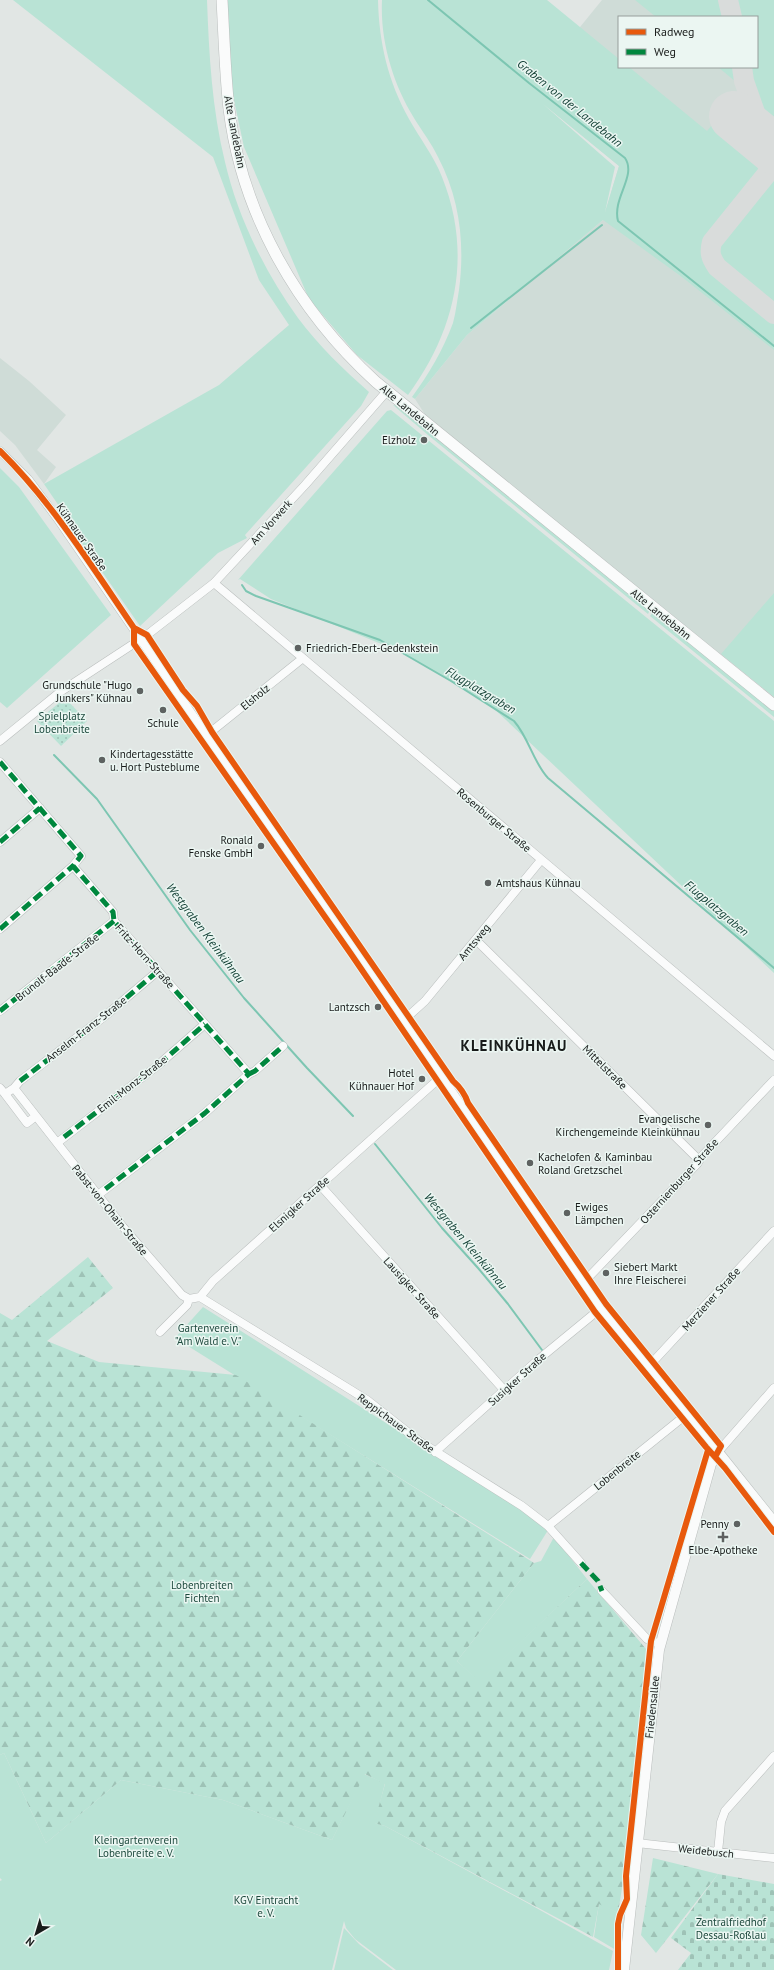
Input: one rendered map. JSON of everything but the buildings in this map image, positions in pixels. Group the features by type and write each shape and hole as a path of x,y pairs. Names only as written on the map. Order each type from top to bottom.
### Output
{"main road":[{"name":"Alte Landebahn","path":"222,0 225,62 233,132 244,177 262,227 284,270 314,315 344,351 387,391 774,705"}],"street":[{"name":"Am Vorwerk","path":"141,640 214,583 300,490 387,391"},
{"name":"Kühnauer Straße","path":"0,451 28,479 47,504 601,1308 718,1452"},
{"name":"Rosenburger Straße","path":"214,583 774,1056"},
{"path":"0,741 60,692 141,640"},
{"name":"Elsholz","path":"207,735 303,658"},
{"path":"0,762 81,856 73,866 0,929"},
{"path":"0,842 40,808"},
{"name":"Amtsweg","path":"404,1020 426,1001 541,860"},
{"name":"Fritz-Horn-Straße","path":"73,866 113,912 114,921 249,1074"},
{"name":"Brunolf-Baade-Straße","path":"0,1011 114,921"},
{"name":"Mittelstraße","path":"476,940 699,1160"},
{"name":"Anselm-Franz-Straße","path":"14,1088 20,1081 105,1016 158,970"},
{"name":"Emil-Monz-Straße","path":"57,1143 157,1066 206,1024"},
{"path":"98,1195 205,1113 283,1046"},
{"name":"Elsnigker Straße","path":"200,1297 213,1281 442,1076"},
{"name":"Osternienburger Straße","path":"584,1282 698,1164 699,1160 774,1080"},
{"path":"14,1088 2,1091 27,1123 36,1116"},
{"name":"Pabst-von-Ohain-Straße","path":"14,1088 129,1235 182,1295 189,1299"},
{"name":"Lausigker Straße","path":"320,1185 504,1390"},
{"name":"Merziener Straße","path":"648,1366 774,1231"},
{"path":"160,1332 187,1305 189,1299 200,1297"},
{"name":"Reppichauer Straße","path":"200,1297 367,1400 408,1433 435,1452 516,1502 548,1526 581,1563"},
{"name":"Susigker Straße","path":"435,1452 504,1390 601,1308"},
{"path":"774,1388 718,1452 774,1522"},
{"name":"Lobenbreite","path":"548,1526 687,1414"},
{"name":"Friedensallee","path":"624,1970 660,1644 711,1464 718,1452"},
{"path":"602,1591 647,1639 660,1644"},
{"path":"718,1852 721,1822 725,1811 774,1756"},
{"name":"Weidebusch","path":"637,1843 774,1858"}],"shaded area":[{"path":"602,0 774,0 774,697 428,419 415,399 467,335 603,220 619,166 528,91"},
{"path":"0,358 29,381 66,415 37,450 56,467 44,484 15,445 0,431"}],"green space":[{"path":"13,0 207,0 210,61 217,122 225,162 237,204 245,224 274,282 298,318 332,357 369,392 361,406 245,535 247,538 218,553 140,626 68,523 59,506 44,484 219,385 289,325 259,280 213,157"},
{"path":"227,0 378,0 380,31 390,76 402,105 442,177 451,206 457,234 458,263 455,290 448,318 438,344 425,370 408,395 357,355 309,299 244,147 232,91"},
{"path":"382,0 547,0 618,58 618,68 630,68 707,131 716,120 757,152 758,172 770,181 774,181 774,350 682,277 603,220 467,335 415,399 412,397 435,362 453,323 461,273 461,239 456,205 445,173 433,147 414,118 400,91 389,62 383,31","holes":["543,104 619,166 605,212 615,167"]},
{"path":"635,0 774,0 774,131 734,98 742,87 719,68 758,68 758,16 655,16"},
{"path":"393,405 399,406 650,610 648,614 428,435"},
{"path":"391,410 774,721 774,973 489,704 401,652 271,599 240,579 238,580 387,411"},
{"path":"0,468 19,487 111,615 7,708 0,702"},
{"path":"774,593 774,697 721,654"},
{"path":"653,612 774,711 774,717 650,616"},
{"name":"Spielplatz Lobenbreite","path":"65,698 87,721 61,746 37,721"},
{"name":"Lobenbreiten Fichten","path":"88,1257 113,1288 47,1341 99,1362 236,1375 534,1563 457,1661 479,1681 587,1579 646,1649 628,1851 618,1913 599,1904 593,1937 385,1826 374,1823 385,1784 365,1774 332,1840 223,1800 121,1780 46,1843 4,1753 0,1755 0,1313 12,1320"},
{"name":"Gartenverein \"Am Wald e. V.\"","path":"203,1307 550,1527 530,1559 175,1338"},
{"path":"554,1537 587,1579 479,1682 457,1661 534,1563 541,1561"},
{"path":"4,1753 46,1843 121,1780 223,1800 332,1840 364,1774 385,1783 375,1823 385,1826 613,1951 609,1970 396,1970 355,1939 346,1928 344,1921 332,1970 0,1970 0,1881 2,1880 0,1878 0,1755"},
{"path":"653,1858 718,1874 656,1953 641,1935"},
{"name":"Zentralfriedhof Dessau-Roßlau","path":"718,1874 774,1884 774,1970 678,1970 691,1953 671,1938"},
{"path":"599,1903 618,1913 616,1950 594,1937"},
{"path":"344,1928 359,1944 393,1970 334,1970"}],"waterway":[{"name":"Graben von der Landebahn","path":"428,0 529,83 625,158 628,165 628,172 618,204 618,221 774,346"},
{"path":"471,328 602,225"},
{"name":"Flugplatzgraben","path":"242,585 246,591 256,596 380,640 451,681 514,721 524,735 538,765 548,778 774,968"},
{"name":"Westgraben Kleinkühnau","path":"54,755 97,799 190,930 244,998 307,1068 353,1116"},
{"name":"Westgraben Kleinkühnau","path":"375,1144 442,1228 508,1304 542,1350"}],"taxiway":[{"path":"728,0 732,16"},
{"path":"742,68 744,81 757,118 749,128"},
{"path":"774,165 712,242 711,249 712,258 717,267 774,314"}],"runway":[{"path":"734,116 774,149"}],"marked path":[{"path":"0,762 81,856 73,866 113,912 114,921 249,1074 205,1113 104,1190"},
{"path":"0,842 40,808"},
{"path":"0,929 73,866"},
{"path":"0,1011 114,921"},
{"path":"20,1081 105,1016 158,971"},
{"path":"64,1137 157,1066 205,1024"},
{"path":"249,1074 255,1071 283,1046"},
{"path":"581,1563 598,1581 602,1591"}],"cycle path":[{"path":"0,451 37,492 71,536 134,628 147,635 183,690 197,706 212,732 453,1081 462,1091 468,1103 606,1304 721,1446 715,1457"},
{"path":"134,628 134,644 351,954 595,1312 725,1468 774,1532"},
{"path":"618,1970 618,1924 627,1899 626,1876 651,1641 708,1450"}],"place":[{"name":"Elzholz","path":"424,440"},
{"name":"Friedrich-Ebert-Gedenkstein","path":"298,648"},
{"name":"Grundschule \"Hugo Junkers\" Kühnau","path":"140,691"},
{"name":"Schule","path":"163,710"},
{"name":"Kindertagesstätte u. Hort Pusteblume","path":"102,760"},
{"name":"Ronald Fenske GmbH","path":"261,846"},
{"name":"Amtshaus Kühnau","path":"488,883"},
{"name":"Lantzsch","path":"378,1007"},
{"name":"Hotel Kühnauer Hof","path":"422,1079"},
{"name":"Evangelische Kirchengemeinde Kleinkühnau","path":"708,1125"},
{"name":"Kachelofen & Kaminbau Roland Gretzschel","path":"530,1163"},
{"name":"Ewiges Lämpchen","path":"567,1213"},
{"name":"Siebert Markt Ihre Fleischerei","path":"606,1273"},
{"name":"Penny","path":"737,1524"},
{"name":"Elbe-Apotheke","path":"723,1537"}],"district":[{"name":"KLEINKÜHNAU","path":"514,1045"}],"park label":[{"name":"Kleingartenverein Lobenbreite e. V.","path":"136,1846"},
{"name":"KGV Eintracht e. V.","path":"266,1906"}]}
